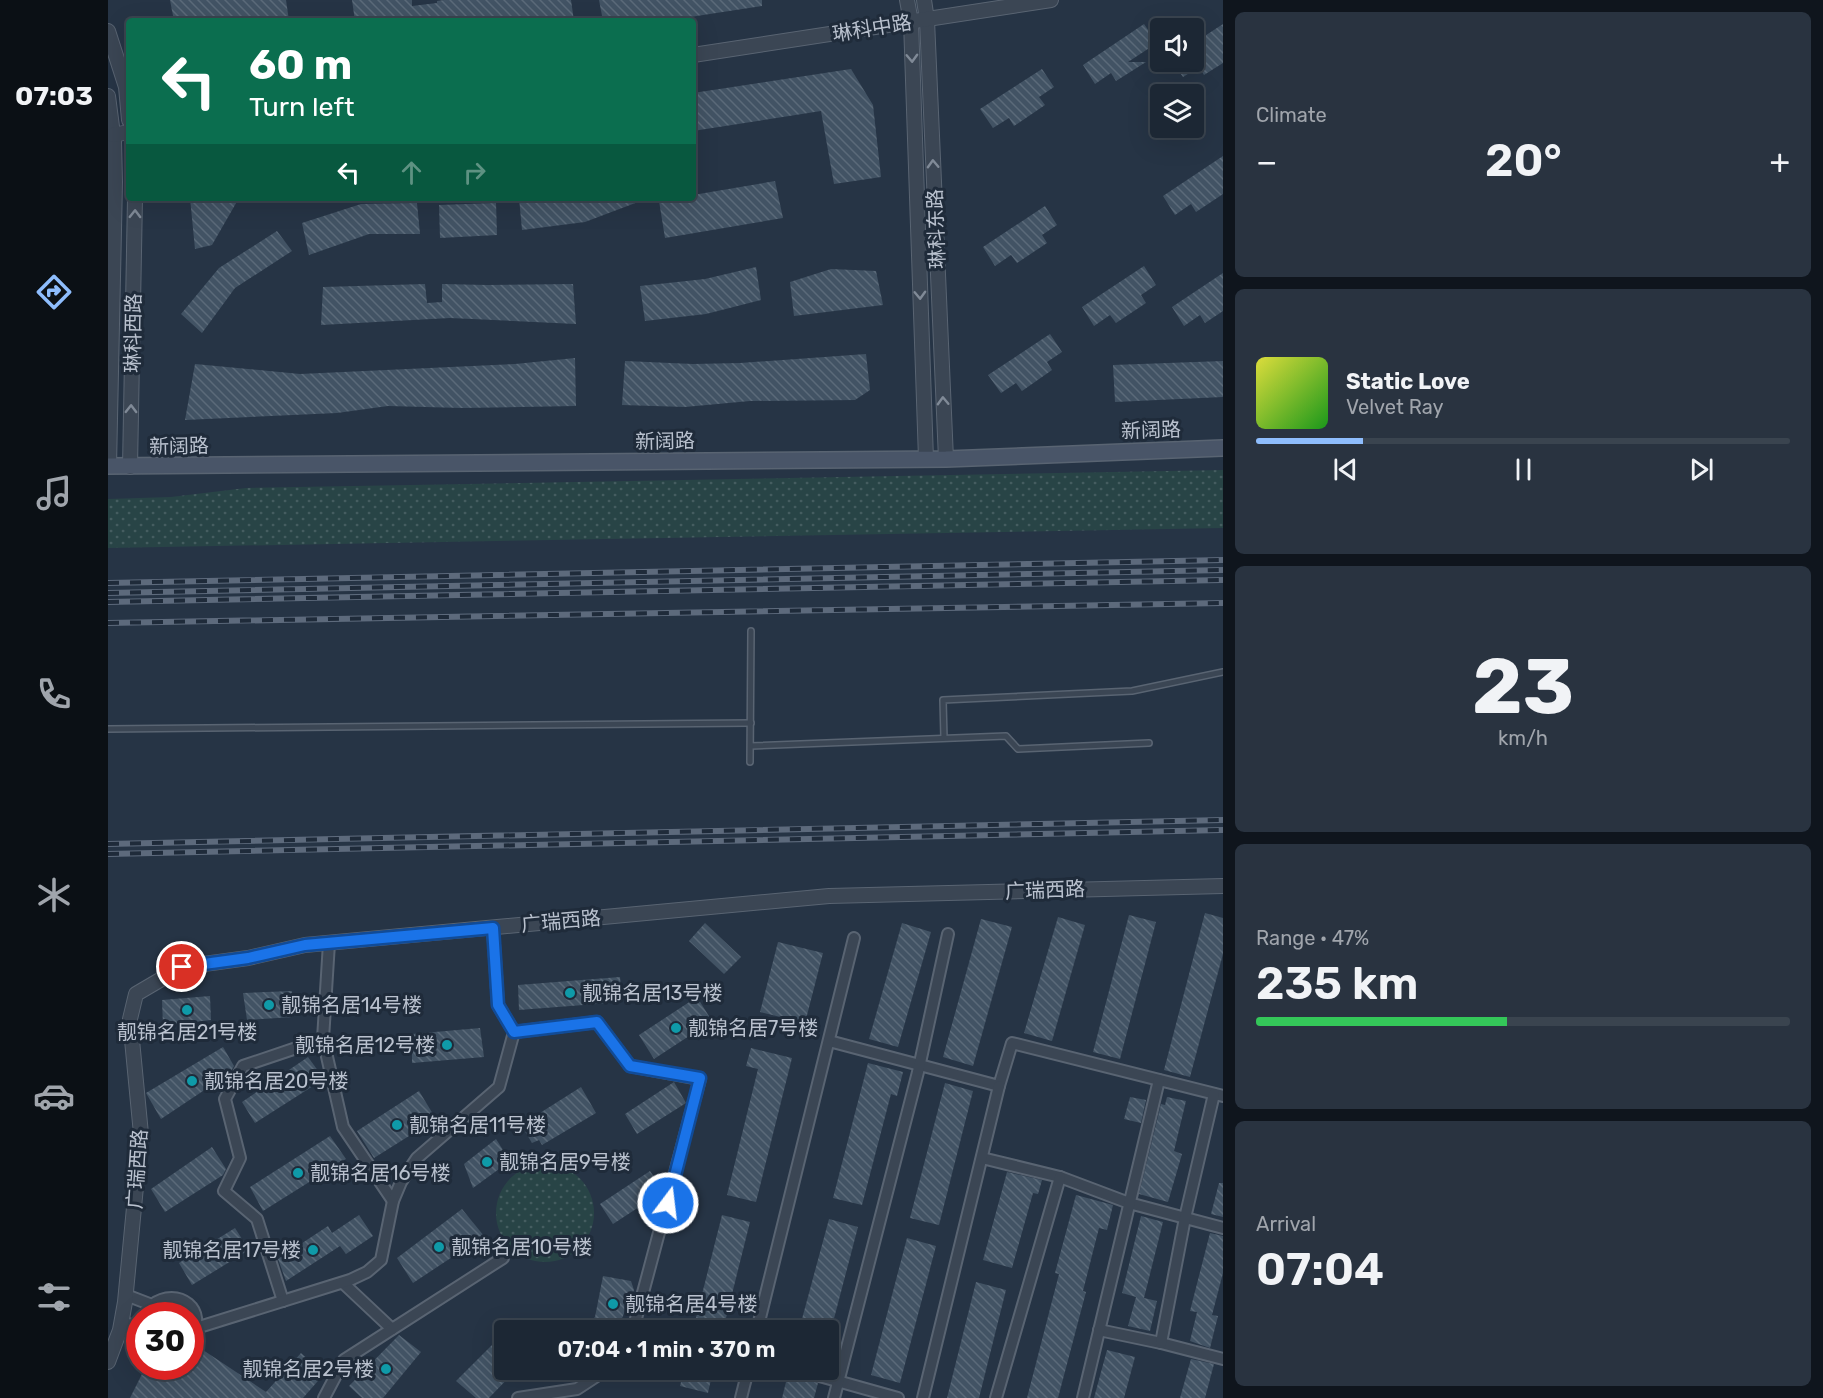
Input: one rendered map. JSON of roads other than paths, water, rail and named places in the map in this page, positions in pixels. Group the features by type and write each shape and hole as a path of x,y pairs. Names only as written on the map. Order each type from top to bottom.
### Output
{"main road":[{"name":"新阔路","path":"109,466 946,459 1223,448"}],"street":[{"name":"琳科中路","path":"696,47 909,12 1001,0"},
{"name":"琳科中路","path":"925,10 1051,0"},
{"name":"琳科东路","path":"925,10 946,459"},
{"name":"琳科中路","path":"696,54 909,12"},
{"name":"琳科东路","path":"909,12 926,459"},
{"path":"108,30 126,87"},
{"name":"琳科西路","path":"108,96 115,182 109,466"},
{"path":"113,138 126,133"},
{"path":"113,138 126,140"},
{"name":"琳科西路","path":"130,467 135,201"},
{"name":"广瑞西路","path":"108,1362 122,1321 126,1295 141,1134 130,1019 136,994 182,967 248,958 305,945 829,896 1223,886"},
{"path":"204,1329 343,1282 367,1272 381,1260 393,1201 401,1182 417,1158 499,1087 514,1032 498,1005 493,928"},
{"path":"834,1398 920,1065 948,934"},
{"path":"759,1320 854,938"},
{"path":"329,943 323,1039 343,1127 393,1201"},
{"path":"514,1032 597,1022 630,1066 700,1078 636,1320"},
{"path":"283,1301 257,1220 224,1191 240,1158 225,1099 243,1065 323,1039"},
{"path":"829,1041 999,1086"},
{"path":"923,1398 999,1086 1012,1043 1218,1095 1185,1218 1161,1343"},
{"path":"1083,1398 1158,1080"},
{"path":"982,1158 1060,1177 1129,1203 1223,1228"},
{"path":"996,1398 1060,1177"},
{"path":"324,1398 344,1360 503,1258"},
{"path":"343,1282 392,1329"},
{"path":"126,1295 144,1302"},
{"path":"158,1302 167,1297 185,1302"},
{"path":"122,1321 126,1323"},
{"path":"1099,1330 1223,1359"},
{"path":"518,1398 577,1389 591,1380"},
{"path":"741,1398 746,1380"},
{"path":"834,1380 898,1398"}],"lane":[{"path":"750,762 751,631"},
{"path":"944,738 943,700 1132,691 1223,672"},
{"path":"108,729 751,723"},
{"path":"751,746 1006,736 1018,749 1149,743"}],"railway":[{"path":"108,583 1223,560"},
{"path":"108,593 1223,570"},
{"path":"108,602 1223,580"},
{"path":"108,623 1223,603"},
{"path":"108,844 1223,820"},
{"path":"108,854 1223,830"}],"place":[{"name":"靓锦名居13号楼","path":"570,993"},
{"name":"靓锦名居14号楼","path":"269,1005"},
{"name":"靓锦名居21号楼","path":"187,1010"},
{"name":"靓锦名居7号楼","path":"676,1028"},
{"name":"靓锦名居12号楼","path":"447,1045"},
{"name":"靓锦名居20号楼","path":"192,1081"},
{"name":"靓锦名居11号楼","path":"397,1125"},
{"name":"靓锦名居9号楼","path":"487,1162"},
{"name":"靓锦名居16号楼","path":"298,1173"},
{"name":"靓锦名居10号楼","path":"439,1247"},
{"name":"靓锦名居17号楼","path":"313,1250"},
{"name":"靓锦名居4号楼","path":"613,1304"},
{"name":"靓锦名居2号楼","path":"386,1369"}]}
